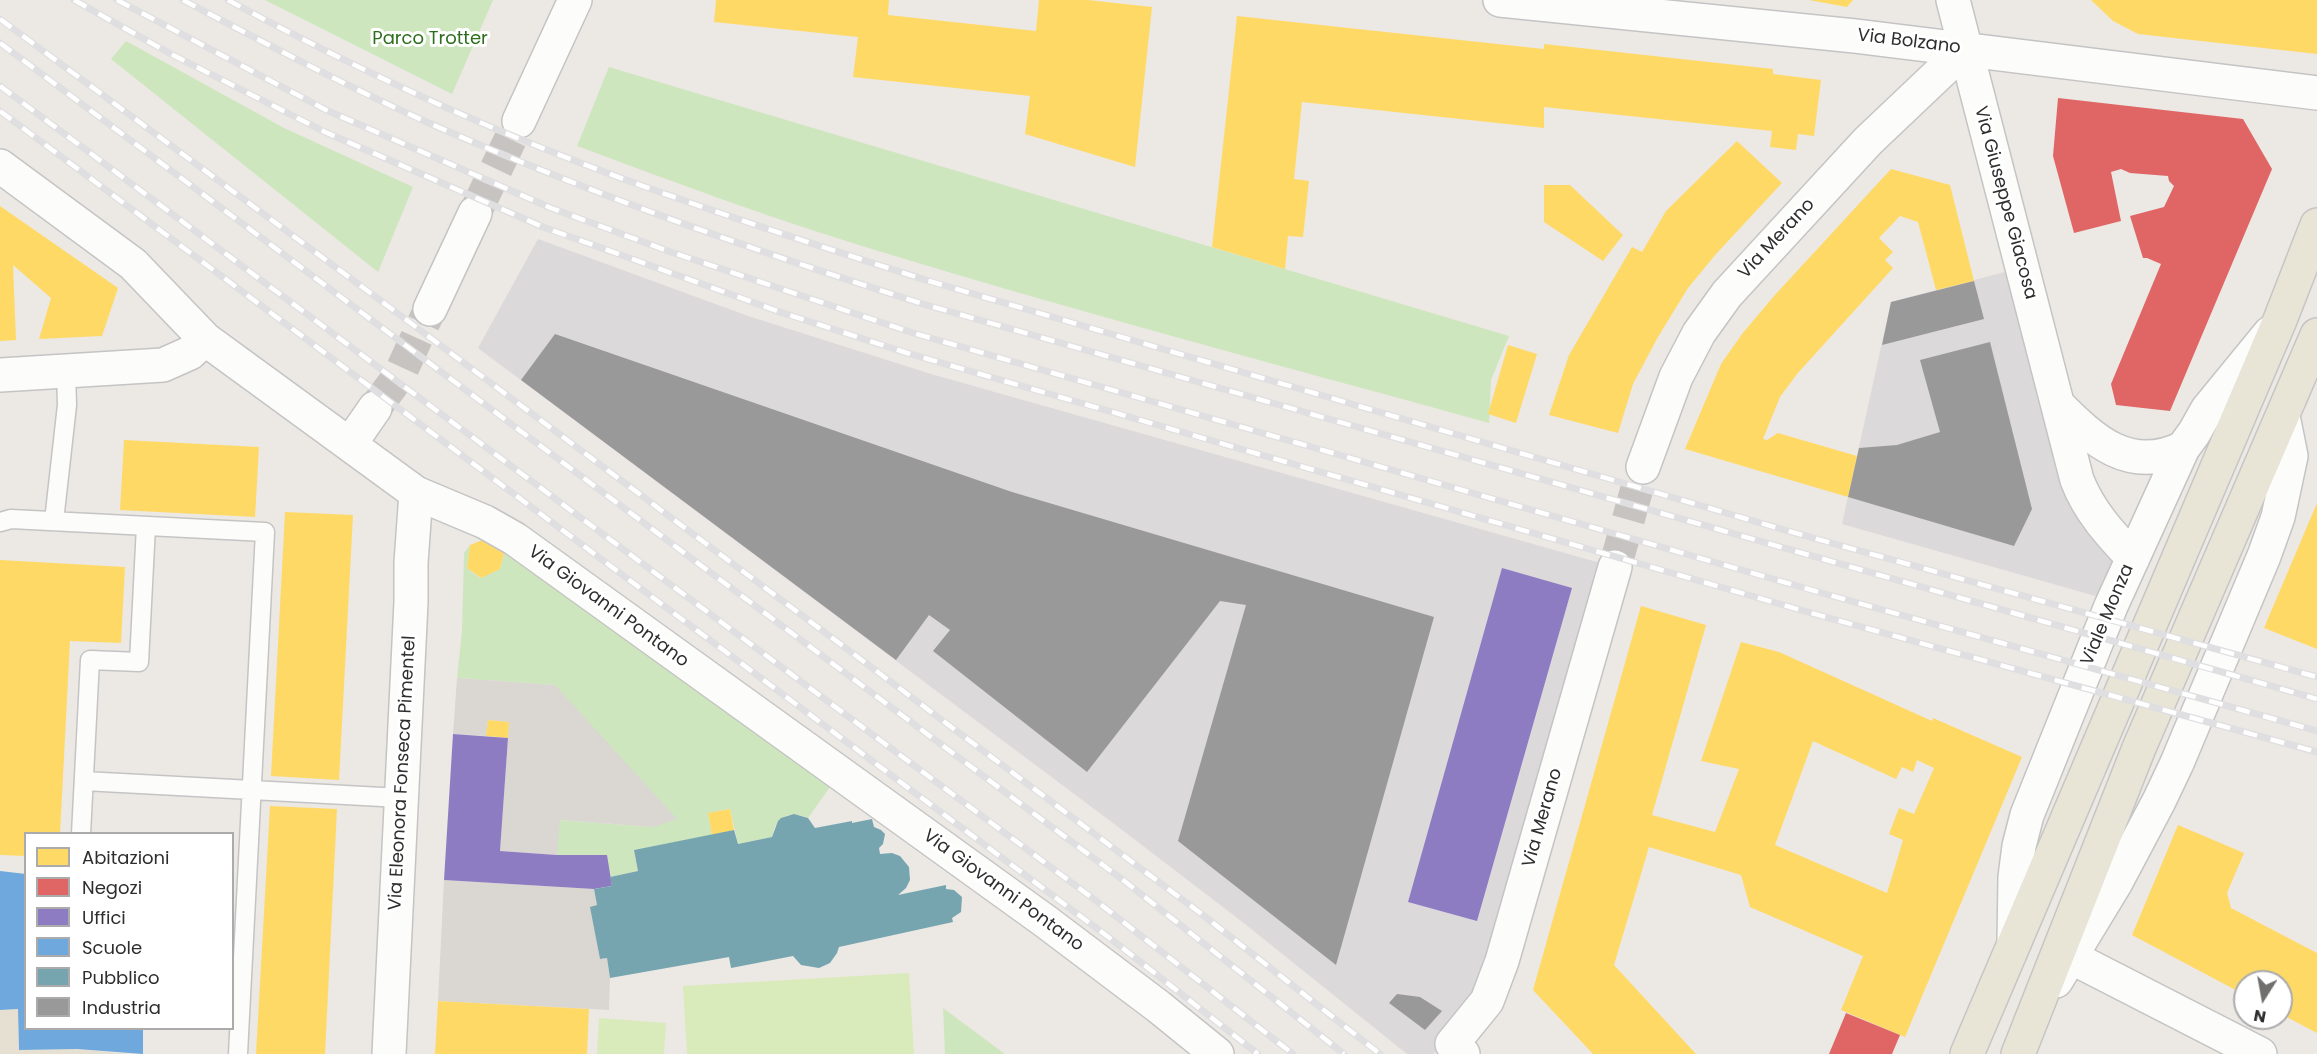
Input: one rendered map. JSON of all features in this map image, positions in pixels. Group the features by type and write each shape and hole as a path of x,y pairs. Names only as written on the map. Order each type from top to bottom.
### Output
{"main road":[{"name":"Viale Monza","path":"1966,1054 2280,320 2317,225"},
{"path":"2018,1054 2036,1014 2139,748 2317,335"}],"street":[{"path":"519,121 575,0"},
{"name":"Via Bolzano","path":"1500,0 1965,49 2317,93"},
{"name":"Via Giuseppe Giacosa","path":"1953,0 2071,461 2083,494 2107,531 2133,558"},
{"name":"Via Merano","path":"1643,467 1676,376 1699,333 1727,294 1868,141 1965,49"},
{"name":"Via Giovanni Pontano","path":"0,166 133,264 205,339 416,493 485,522 515,539 1045,921 1159,1006 1217,1054"},
{"path":"430,309 475,213"},
{"name":"Viale Monza","path":"2014,943 2015,877 2019,846 2027,815 2133,558 2183,447 2194,434 2207,410 2280,320"},
{"path":"0,375 164,365 182,358 205,339"},
{"path":"2058,405 2092,437 2116,451 2138,457 2157,457 2183,447"},
{"path":"350,444 375,408"},
{"path":"2036,1014 2115,884 2169,782 2264,556 2278,517 2291,456 2283,416"},
{"name":"Via Eleonora Fonseca Pimentel","path":"389,1054 416,493"},
{"name":"Via Merano","path":"1463,1054 1452,1044 1487,1001 1502,961 1615,567"},
{"path":"2071,957 2259,1054"}],"lane":[{"path":"54,521 67,405 66,371"},
{"path":"0,522 11,519 265,532 238,1053"},
{"path":"81,832 90,660 139,662 146,526"},
{"path":"84,781 401,798"}],"shaded area":[{"path":"538,239 748,316 931,374 1611,566 1486,994 1434,1054 1407,1054 1245,924 1117,826 478,348"},
{"path":"2031,265 2073,442 2125,539 2099,597 1842,524 1891,302"},
{"path":"457,678 555,685 677,819 654,827 560,820 557,855 500,851 509,722 488,720 486,736 453,734"},
{"path":"444,880 594,889 597,905 591,907 600,959 607,958 610,978 609,1010 438,1001"},
{"path":"18,1009 19,1050 77,1049 129,1054 0,1054 0,1010"}],"green space":[{"name":"Parco Trotter","path":"265,0 493,0 452,94"},
{"path":"126,41 284,128 413,187 378,272 111,59"},
{"path":"609,67 1509,336 1491,380 1489,423 940,270 754,210 577,146"},
{"path":"490,538 830,787 808,818 789,815 776,824 772,837 738,844 730,809 708,813 712,835 634,850 638,871 610,877 606,855 557,855 559,820 654,827 555,685 457,678 462,631 464,553 470,545 467,568 480,578 500,569 504,553 485,539"},
{"path":"909,973 914,1054 687,1054 683,986"},
{"path":"943,1008 1005,1054 945,1054"},
{"path":"599,1018 666,1023 664,1054 597,1054"}],"building: Abitazioni":[{"path":"716,0 889,0 888,15 1036,31 1039,0 1088,0 1152,7 1135,167 1025,134 1030,96 853,77 858,37 714,22"},
{"path":"1809,0 1853,0 1847,7"},
{"path":"2091,0 2317,0 2317,54 2138,34 2113,21"},
{"path":"1237,16 1544,49 1544,44 1773,69 1773,74 1821,80 1814,136 1798,134 1796,150 1770,147 1772,131 1544,107 1544,128 1302,102 1294,179 1309,181 1303,237 1288,236 1285,269 1212,247"},
{"path":"1737,141 1782,183 1716,254 1688,288 1633,384 1618,433 1549,415 1569,355 1632,247 1642,252 1666,211"},
{"path":"1891,169 1950,185 1974,281 1936,290 1918,222 1900,216 1879,238 1893,252 1885,260 1893,268 1797,374 1780,397 1763,439 1767,440 1778,433 1857,456 1848,497 1685,449 1721,364 1742,334"},
{"path":"1544,185 1570,185 1623,235 1603,261 1544,222"},
{"path":"0,206 118,288 102,336 39,339 51,298 13,265 16,340 0,341"},
{"path":"1508,345 1537,354 1516,423 1488,414"},
{"path":"124,440 259,447 255,517 120,510"},
{"path":"2317,503 2317,649 2264,628"},
{"path":"285,512 353,515 339,780 271,776"},
{"path":"485,539 504,553 500,569 481,578 467,568 470,545"},
{"path":"0,560 125,567 121,643 70,641 60,832 24,832 24,856 0,855"},
{"path":"1641,606 1706,625 1652,815 1715,832 1739,769 1701,761 1741,642 1779,652 1932,721 1933,718 2022,757 1905,1037 1841,1010 1863,956 1750,907 1741,875 1649,847 1614,965 1696,1054 1593,1054 1533,990","holes":["1813,741 1896,779 1902,767 1913,772 1917,760 1934,768 1914,814 1899,808 1889,834 1903,840 1887,893 1775,845"]},
{"path":"488,720 509,722 508,738 486,736"},
{"path":"270,806 337,809 325,1054 256,1054"},
{"path":"730,809 734,830 712,835 708,813"},
{"path":"2178,825 2244,853 2227,893 2231,908 2317,953 2317,1033 2293,1020 2293,970 2233,970 2233,989 2132,935"},
{"path":"438,1001 589,1009 587,1054 435,1054"}],"building: Negozi":[{"path":"2058,98 2243,119 2272,169 2170,411 2116,405 2111,384 2161,264 2143,258 2130,216 2164,207 2174,186 2168,176 2130,173 2121,169 2111,172 2121,221 2074,233 2053,156"},
{"path":"1846,1013 1900,1035 1892,1054 1829,1054"}],"building: Uffici":[{"path":"1502,568 1572,588 1477,921 1408,902"},
{"path":"453,734 508,738 500,851 557,855 607,855 612,886 594,889 444,880"}],"building: Scuole":[{"path":"0,871 24,874 24,1030 143,1030 143,1054 77,1049 19,1050 18,1009 0,1010"}],"building: Pubblico":[{"path":"794,814 808,818 815,828 872,819 874,827 885,834 883,844 879,848 880,854 892,853 900,856 909,867 910,880 906,888 898,895 946,885 946,889 954,890 962,897 961,912 952,918 953,922 839,947 830,963 819,968 801,965 793,956 731,968 729,957 610,978 607,958 600,959 590,907 597,905 594,889 612,886 610,877 638,871 634,850 734,830 738,844 772,837 778,821"}],"building: Industria":[{"path":"1974,281 1984,319 1882,345 1891,302"},
{"path":"555,334 1012,492 1434,617 1336,965 1178,841 1246,605 1220,601 1087,772 933,651 950,630 929,615 896,660 521,380"},
{"path":"1990,342 2032,509 2014,546 1848,497 1859,448 1897,445 1940,432 1920,360"},
{"path":"1397,994 1420,997 1442,1011 1425,1030 1389,1003"}],"tunnel":[{"path":"475,213 519,121"},
{"path":"375,408 399,376 430,309"},
{"path":"1615,567 1643,467"}],"railway":[{"path":"74,0 171,54 325,132 543,227 780,312 907,353 1811,613 2317,752"},
{"path":"117,0 326,110 551,208 668,251 913,333 1815,591 2317,731"},
{"path":"183,0 373,97 497,152 678,222 923,304 2317,699"},
{"path":"228,0 398,86 529,143 661,193 750,223 929,281 1788,531 2317,677"},
{"path":"0,19 1199,912 1380,1054"},
{"path":"0,43 1127,883 1344,1054"},
{"path":"0,86 1095,900 1293,1054"},
{"path":"0,111 1111,939 1258,1054"}]}
